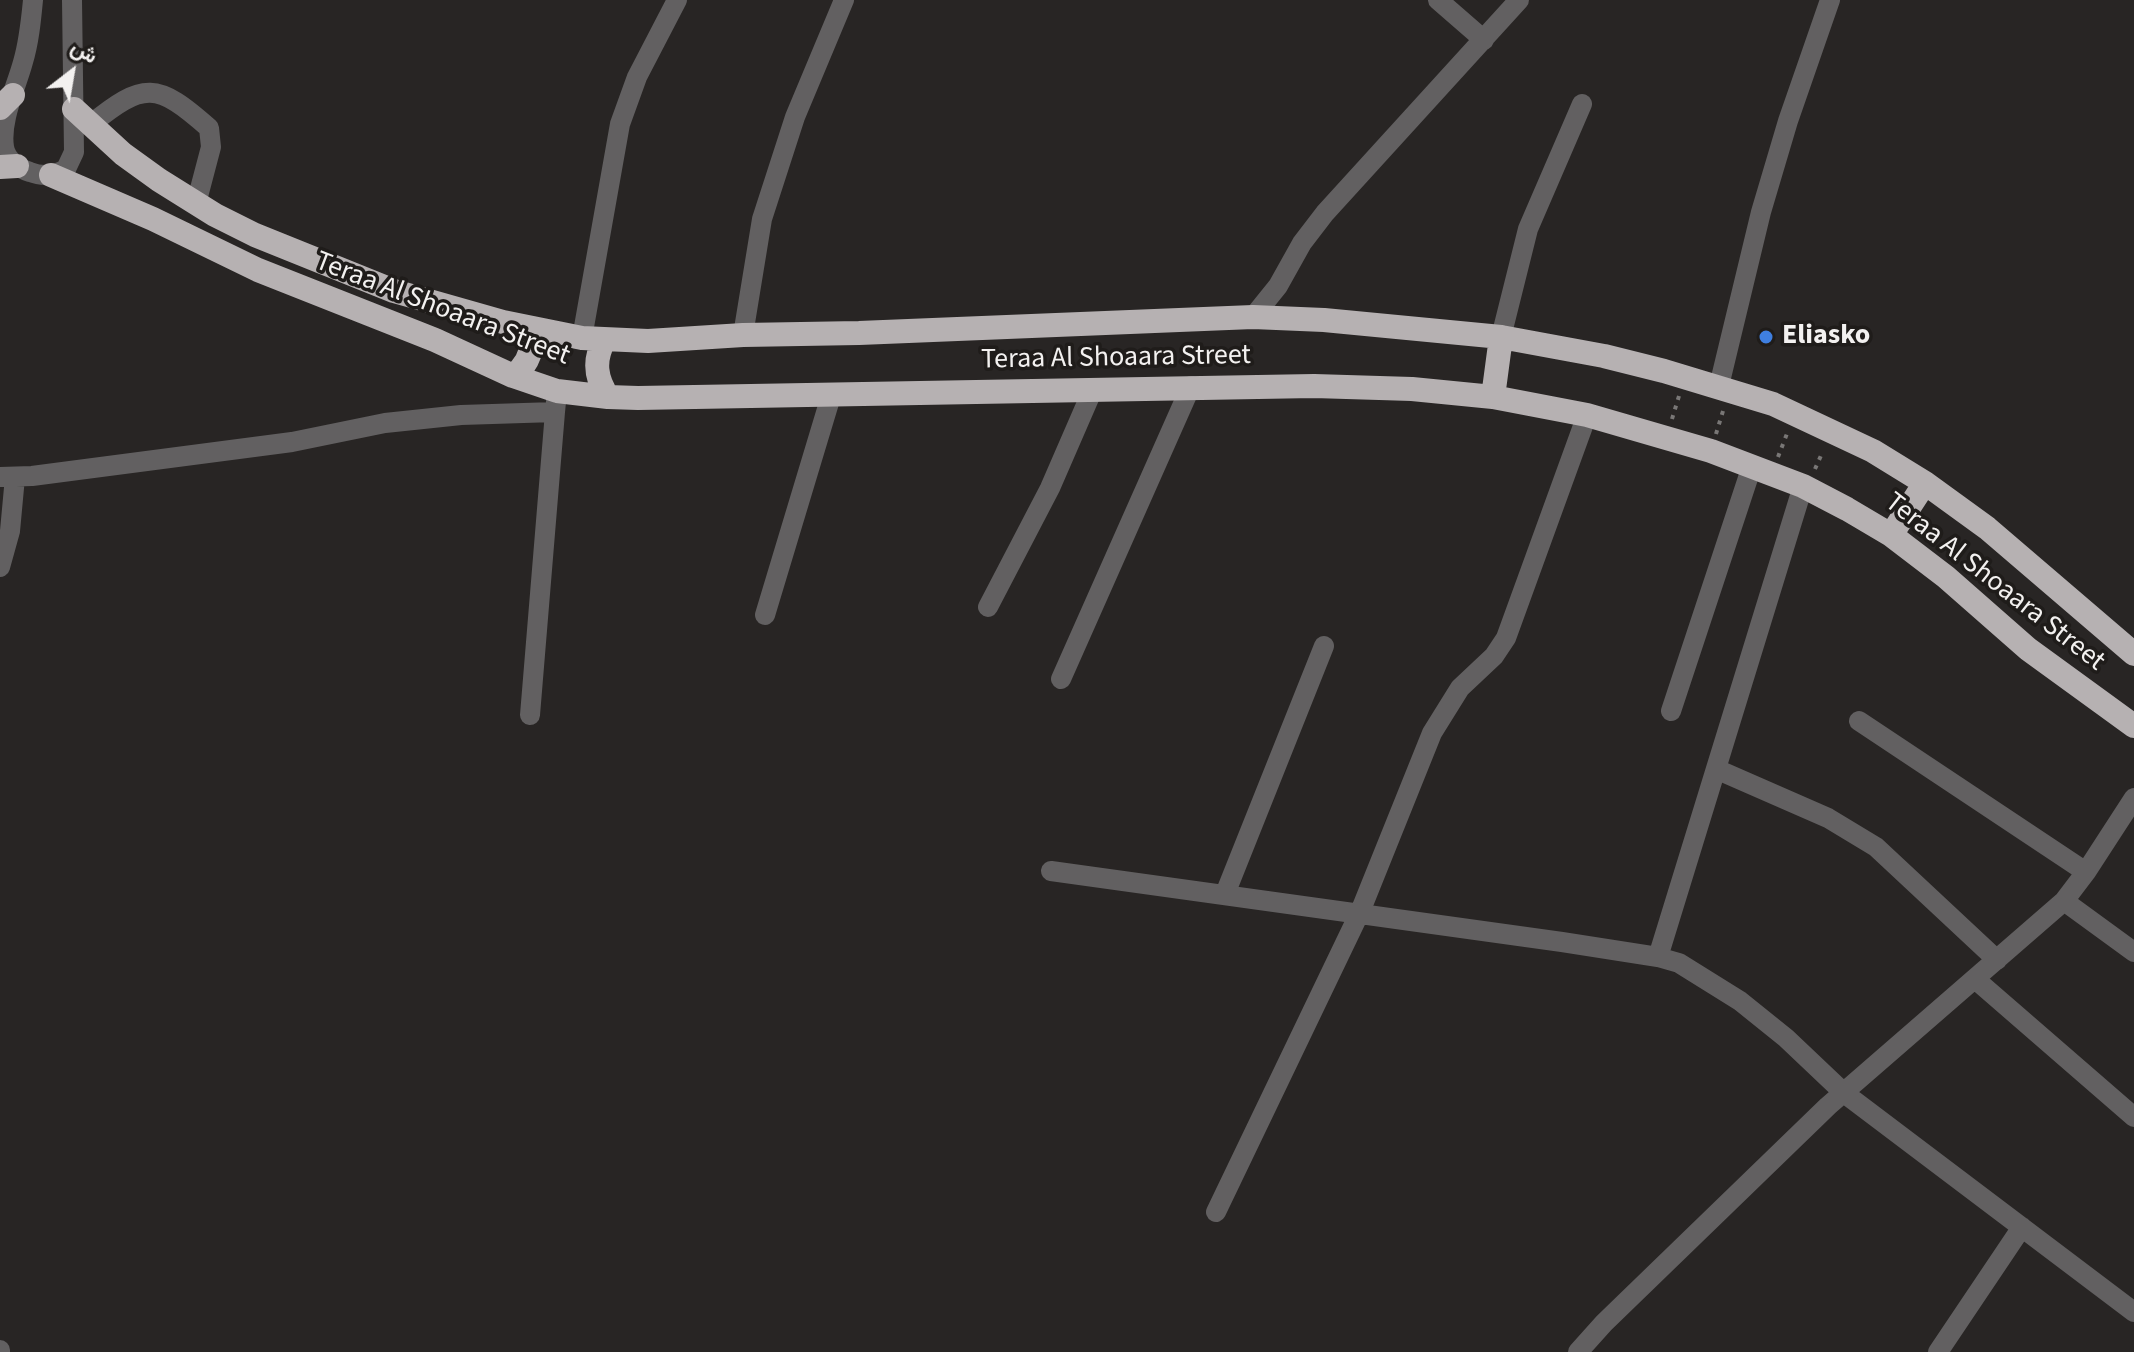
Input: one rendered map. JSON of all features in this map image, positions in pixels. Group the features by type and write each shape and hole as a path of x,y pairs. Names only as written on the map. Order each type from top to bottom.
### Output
{"highway":[{"name":"Teraa Al Shoaara Street","path":"82,117 141,167 196,204 274,244 394,291 529,328 593,340 648,341 1253,317 1324,320 1501,337 1604,356 1685,377 1794,414 1832,431 1925,483 1987,528 2134,654"},
{"name":"Teraa Al Shoaara Street","path":"51,175 153,219 258,270 435,340 513,376 556,401 608,397 831,396 1191,386 1398,389 1493,397 1587,415 1667,436 1805,487 1891,535 1946,577 2028,649 2134,726"},
{"path":"513,376 524,365 531,351 529,328"},
{"path":"1493,397 1501,337"},
{"path":"593,340 599,350 598,380 608,397"},
{"path":"1891,535 1925,483"}],"street":[{"path":"33,0 24,59 7,102 4,147 10,161 9,167 51,175 66,169 71,163 82,117 72,0"},
{"path":"593,340 620,124 637,77 677,0"},
{"path":"743,335 762,219 795,117 844,0"},
{"path":"1438,0 1484,40"},
{"path":"1253,317 1278,286 1302,243 1325,213 1519,0"},
{"path":"1724,388 1761,212 1788,121 1830,0"},
{"path":"82,117 139,92 172,99 193,114 209,128 211,147 196,204"},
{"path":"1501,337 1528,229 1582,104"},
{"path":"1061,679 1191,386"},
{"path":"988,607 1050,488 1093,389"},
{"path":"765,615 831,396"},
{"path":"0,567 10,531 8,477 292,442 385,423 556,401 530,715"},
{"path":"1216,1212 1360,912 1432,733 1460,688 1494,656 1506,638 1587,415"},
{"path":"1671,711 1762,470"},
{"path":"1658,957 1805,487"},
{"path":"1225,894 1324,646"},
{"path":"1859,721 2086,872"},
{"path":"1716,769 1828,818 1876,847 1997,960"},
{"path":"1578,1352 1604,1323 1844,1093 2064,901 2134,798"},
{"path":"1051,871 1360,912 1658,957 1697,972 1786,1038 1844,1093 2134,1312"},
{"path":"2064,901 2134,952"},
{"path":"1975,979 2134,1117"},
{"path":"1938,1352 2022,1227"}],"path":[{"path":"1667,436 1685,377"},
{"path":"1711,451 1724,388"},
{"path":"1762,470 1794,414"},
{"path":"1805,487 1832,431"}],"place":[{"name":"Eliasko","path":"1766,337"}]}
